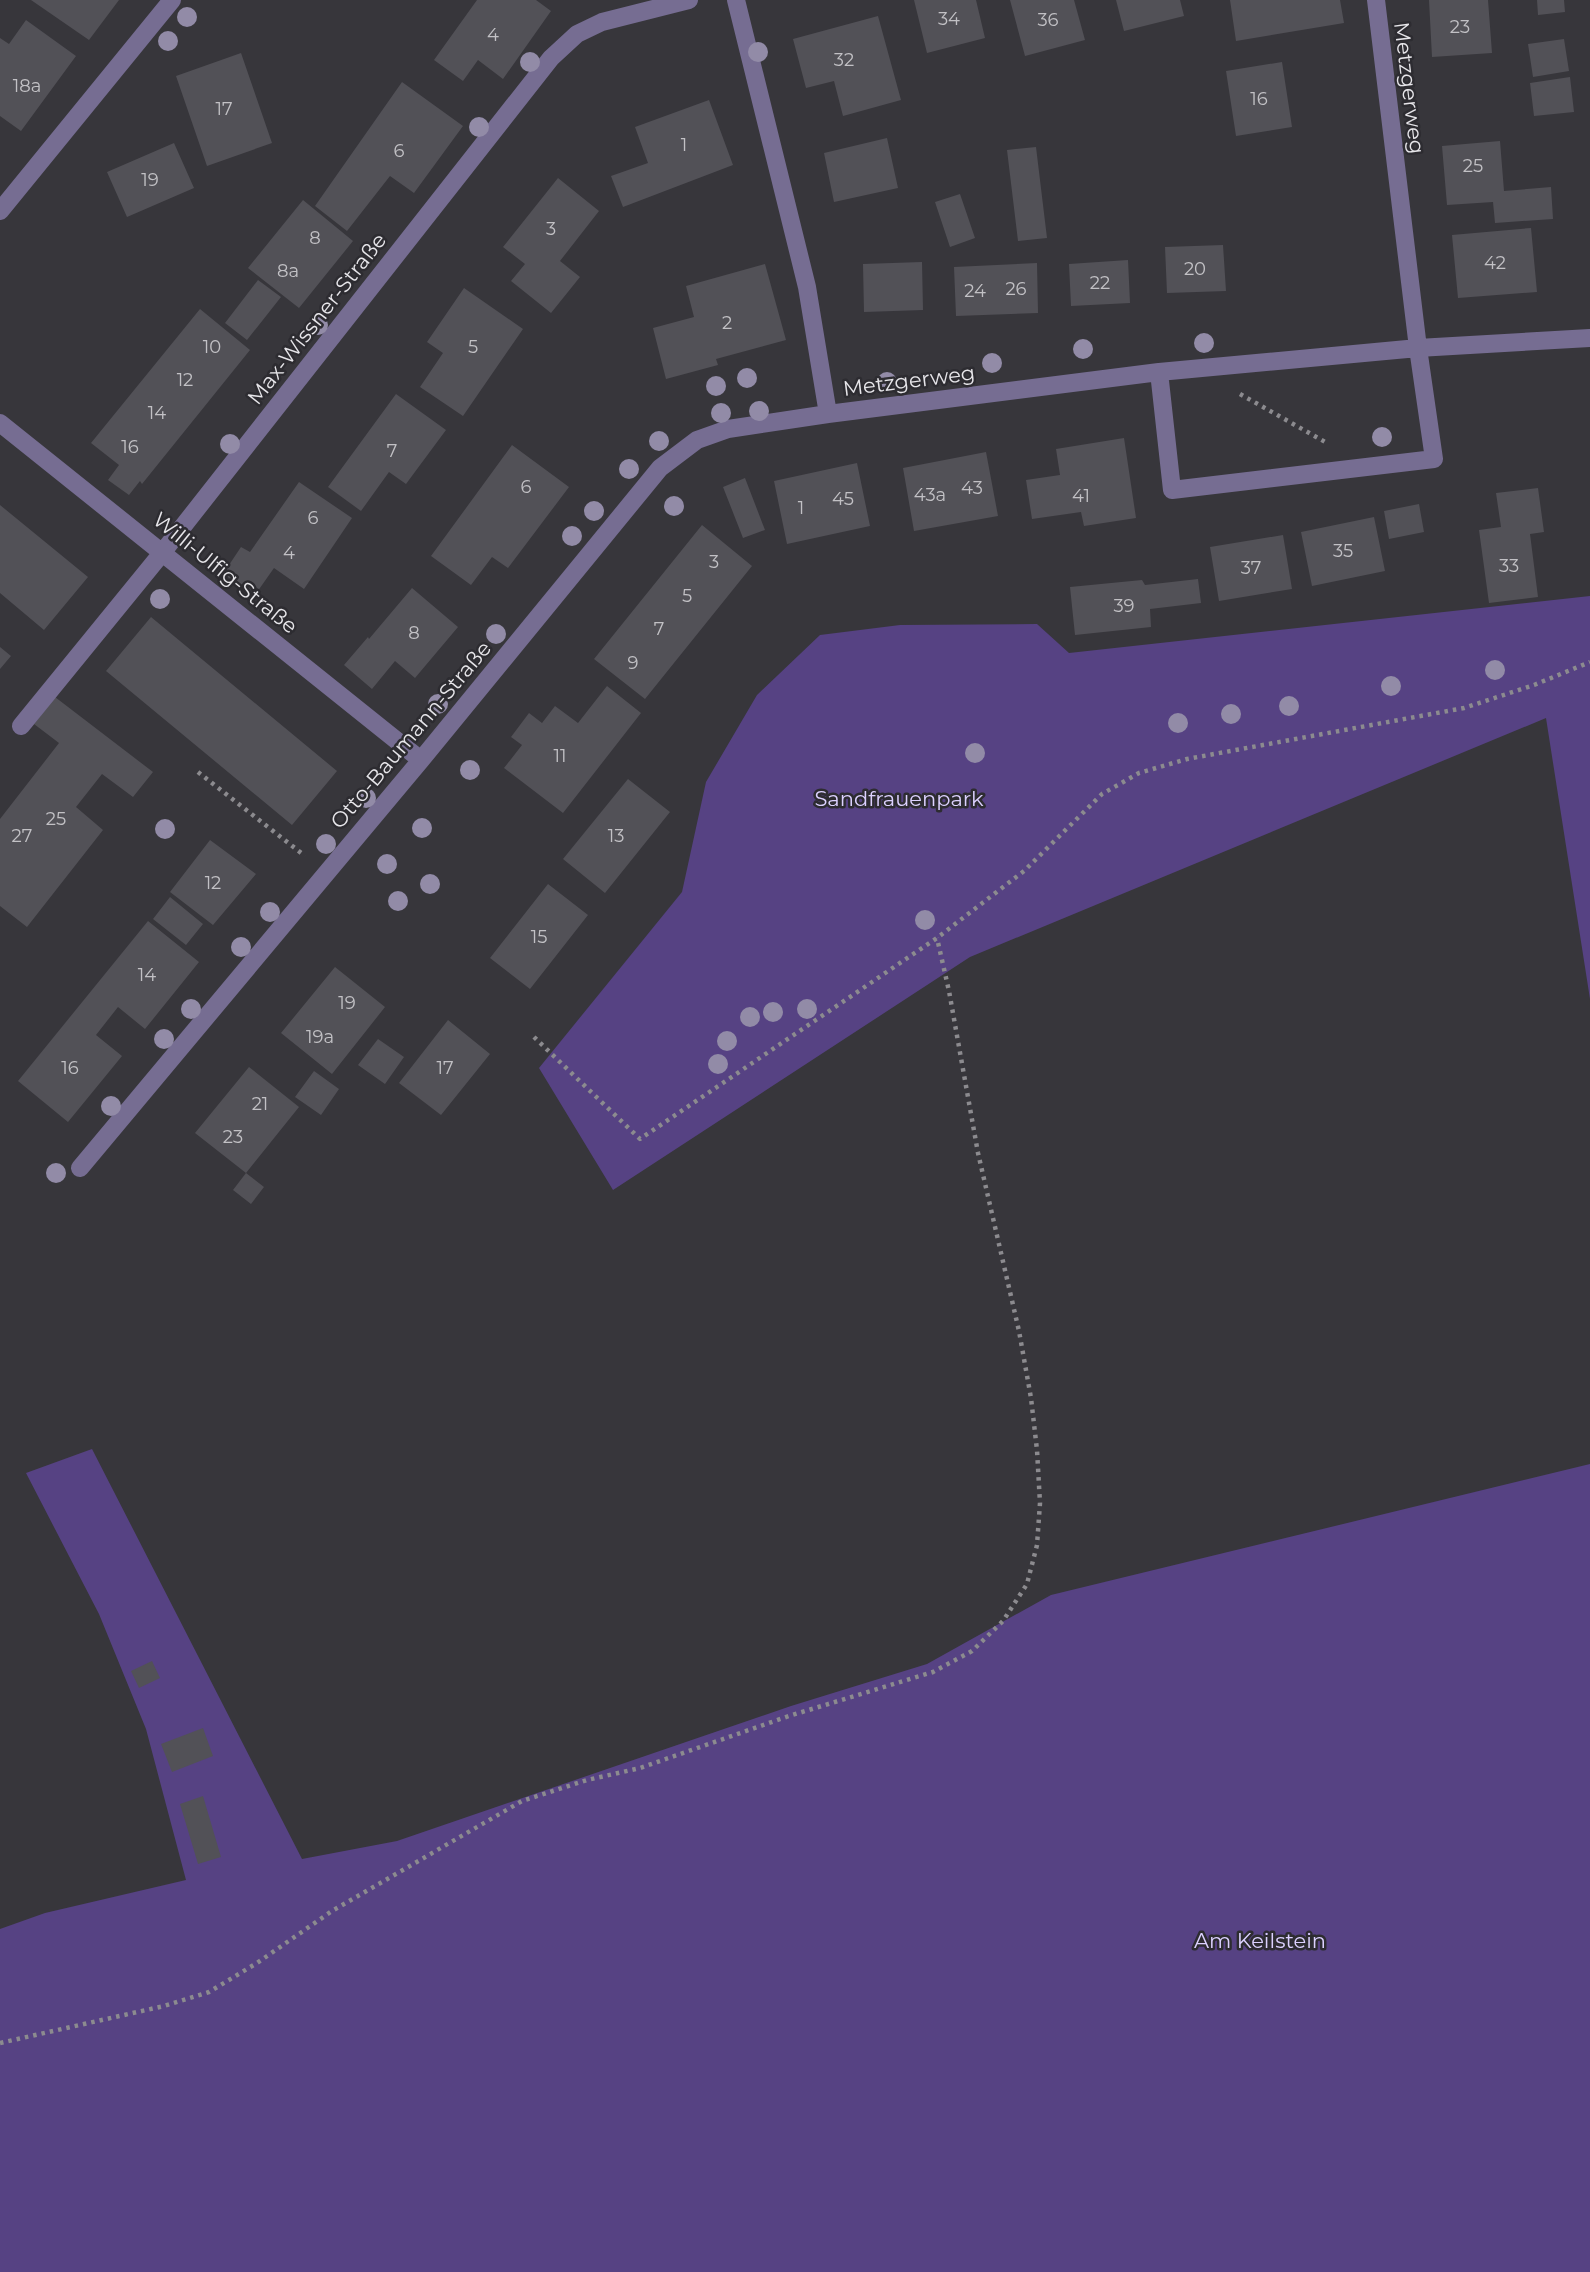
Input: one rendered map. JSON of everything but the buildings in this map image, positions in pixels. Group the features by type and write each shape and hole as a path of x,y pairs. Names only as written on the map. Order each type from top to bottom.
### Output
{"street":[{"path":"0,211 172,0"},
{"name":"Max-Wissner-Straße","path":"21,726 162,553 551,58 577,34 601,22 689,0"},
{"name":"Metzgerweg","path":"736,0 807,287 828,414 1159,372 1419,348"},
{"name":"Metzgerweg","path":"1367,466 1434,459 1376,0"},
{"path":"1419,348 1590,338"},
{"path":"1159,372 1171,490 1367,466"},
{"name":"Otto-Baumann-Straße","path":"80,1168 421,760 660,468 697,440 728,429 828,414"},
{"name":"Willi-Ulfig-Straße","path":"0,423 421,760"}],"path":[{"path":"1195,368 1367,466"},
{"path":"534,1037 640,1139 937,938 1024,871 1102,794 1139,773 1187,759 1464,708 1534,685 1590,662"},
{"path":"198,772 326,872"},
{"path":"0,2043 164,2006 209,1992 257,1963 332,1911 522,1801 587,1780 640,1768 789,1716 933,1672 972,1651 1003,1621 1027,1584 1037,1545 1040,1503 1037,1450 1019,1331 978,1153 937,938"}],"green space":[{"name":"Sandfrauenpark","path":"1590,596 1590,999 1546,718 970,957 613,1190 539,1068 682,892 706,782 757,695 820,635 900,625 1037,624 1069,653"},
{"name":"Am Keilstein","path":"92,1449 302,1859 397,1841 791,1706 927,1664 1051,1595 1590,1464 1590,2272 0,2272 0,1929 45,1913 186,1880 146,1729 99,1614 26,1473"}]}
